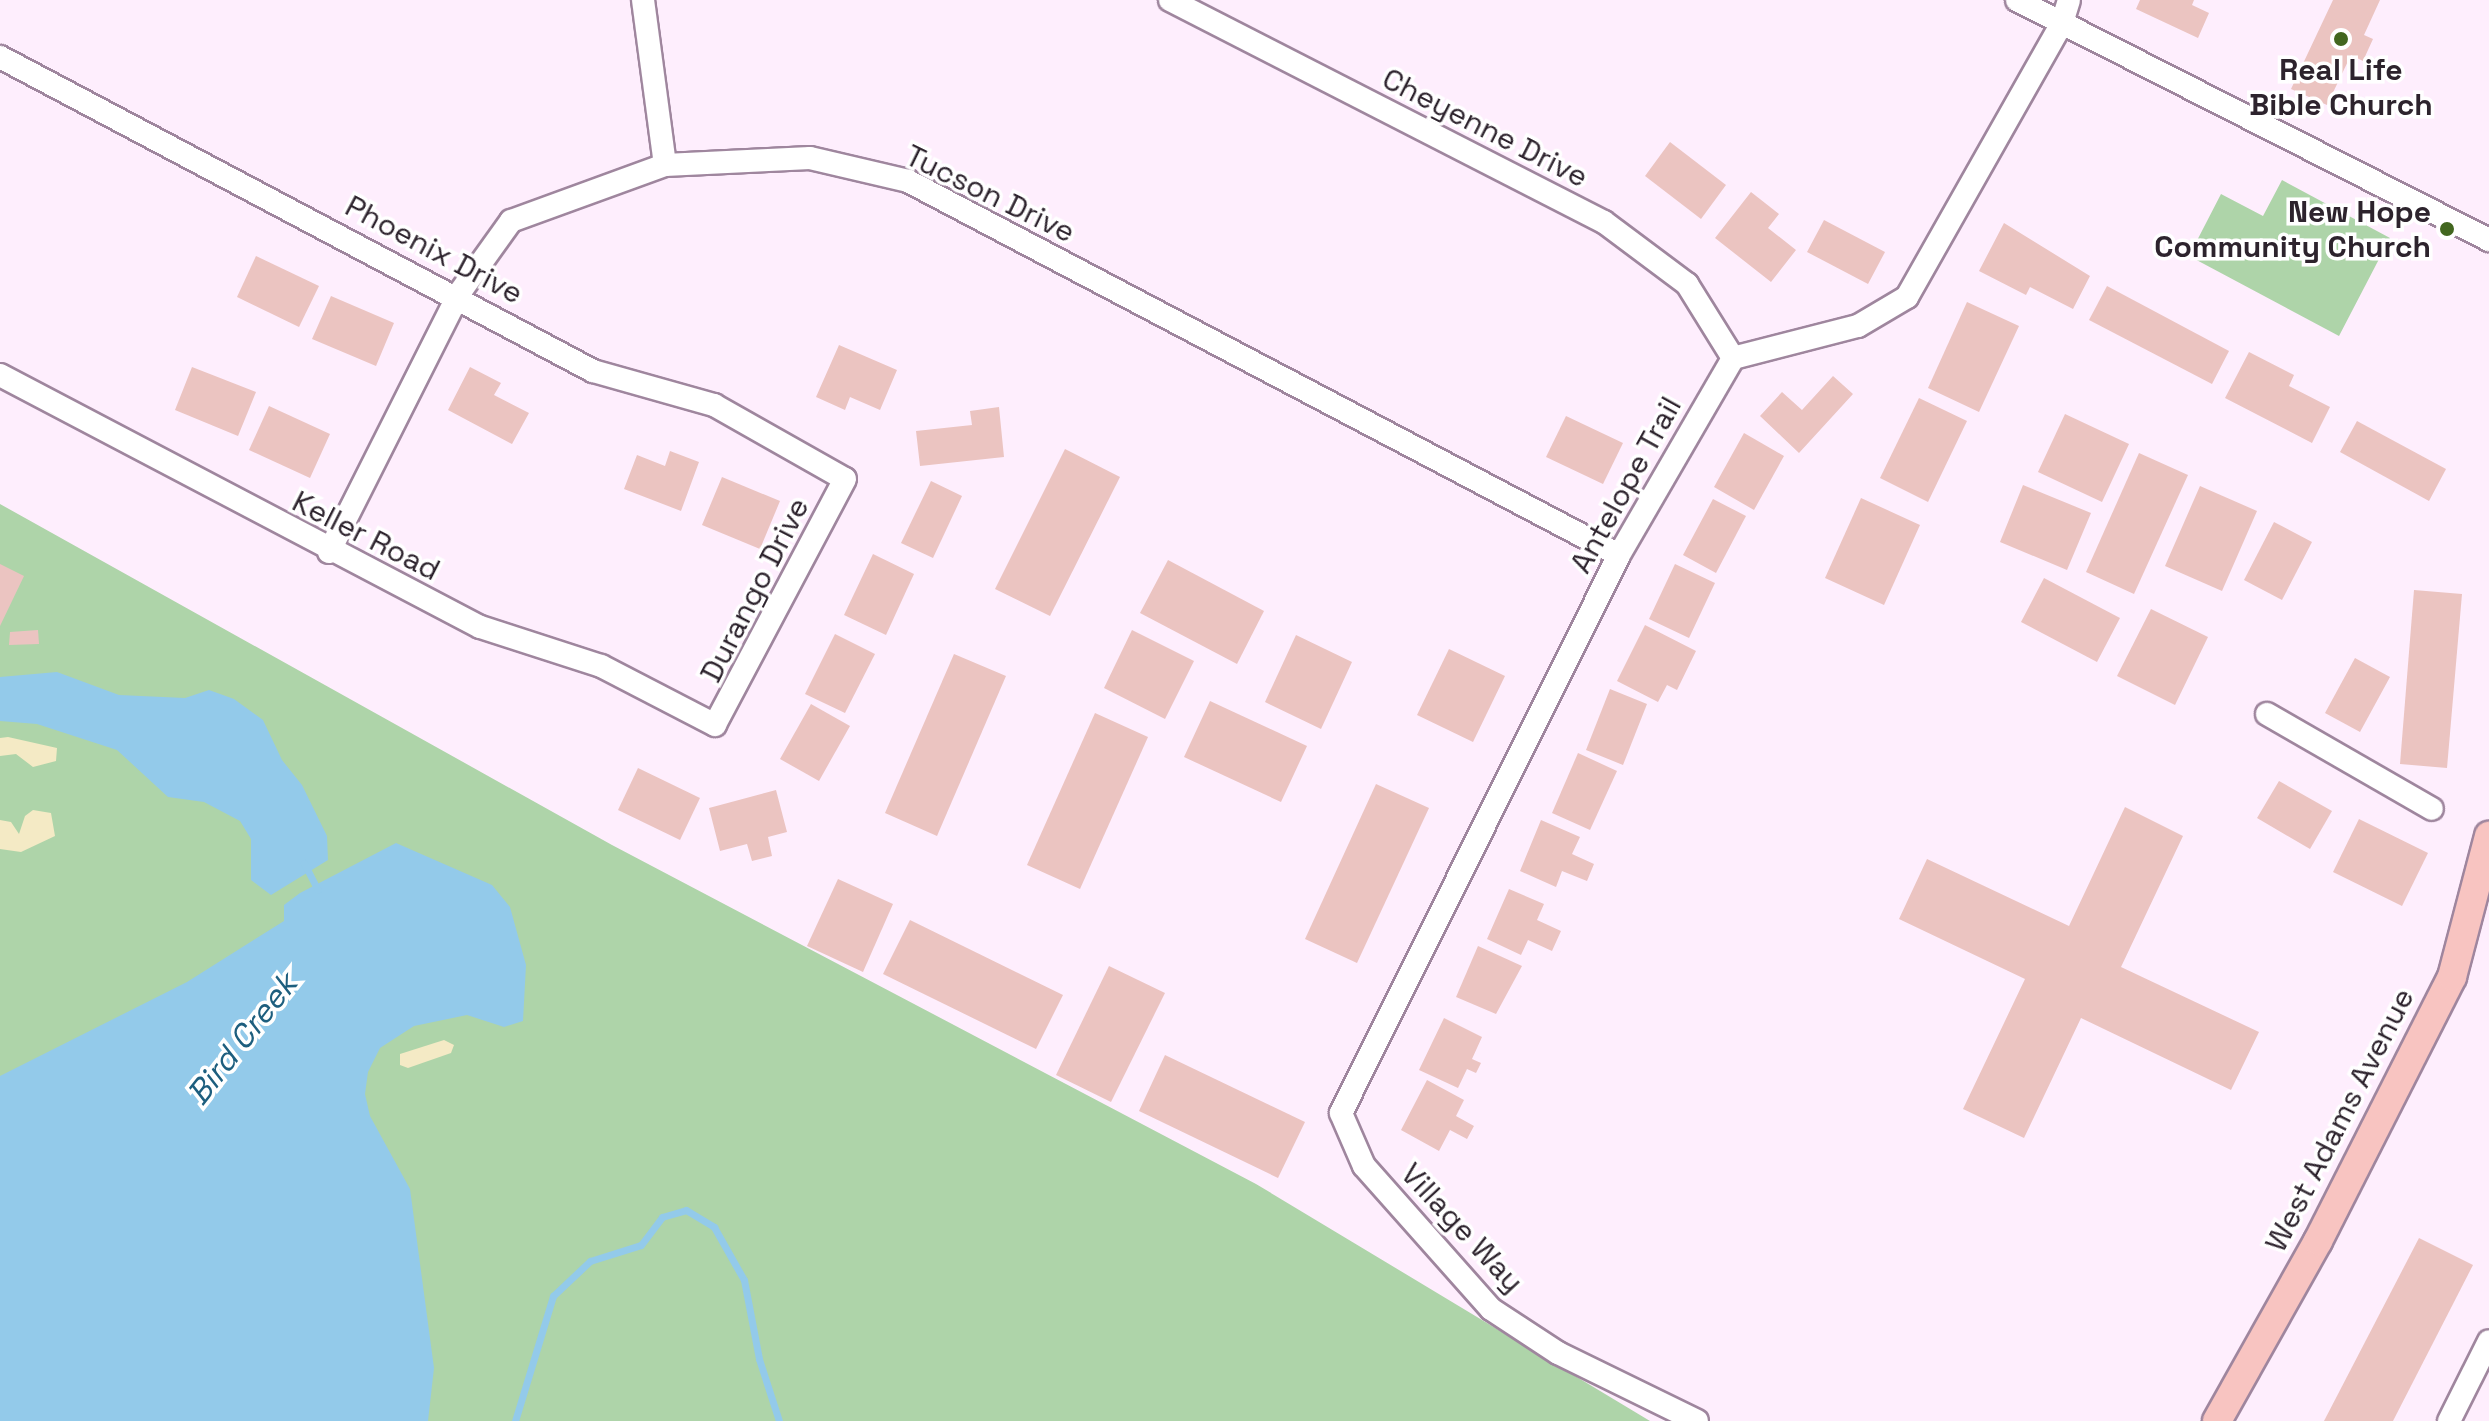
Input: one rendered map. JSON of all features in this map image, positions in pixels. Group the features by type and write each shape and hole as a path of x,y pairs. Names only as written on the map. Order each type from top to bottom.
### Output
{"main road":[{"name":"West Adams Avenue","path":"2217,1421 2318,1241 2452,977 2484,881 2489,836"}],"street":[{"path":"643,0 665,165"},
{"name":"Cheyenne Drive","path":"1170,0 1604,222 1687,284 1733,358"},
{"path":"2017,0 2489,240"},
{"path":"1733,358 1858,326 1907,297 2062,23 2069,0"},
{"name":"Phoenix Drive","path":"0,57 458,295 593,371 714,405 845,479"},
{"name":"Tucson Drive","path":"329,552 458,295 511,221 665,165 810,158 908,181 1619,555"},
{"name":"Antelope Trail","path":"1341,1113 1619,555 1733,358"},
{"name":"Keller Road","path":"0,375 329,552 480,627 601,666 715,725"},
{"name":"Durango Drive","path":"715,725 845,479"},
{"path":"2267,714 2432,809"},
{"name":"Village Way","path":"1341,1113 1364,1166 1491,1309 1558,1353 1697,1421"},
{"path":"2449,1421 2489,1341"}],"green space":[{"path":"2282,180 2390,238 2339,336 2189,256 2221,194 2263,216"},
{"path":"0,504 612,845 1256,1184 1650,1421 0,1421"}],"sand":[{"path":"0,738 57,748 56,761 33,767 16,754 0,756"},
{"path":"33,810 51,813 55,836 21,852 0,849 0,820 11,822 19,834 25,816"},
{"path":"444,1040 454,1045 451,1053 408,1068 400,1065 400,1054"}],"water":[{"path":"57,672 119,695 185,698 209,690 234,699 263,720 282,760 302,785 327,836 328,860 271,895 251,880 251,839 240,821 204,802 168,797 117,750 37,724 0,721 0,677"},
{"path":"396,843 492,885 510,907 526,965 523,1021 504,1027 467,1015 414,1026 380,1048 368,1072 365,1094 370,1116 410,1189 434,1368 428,1421 0,1421 0,1076 187,982 284,921 284,905 300,893"}],"building":[{"path":"2140,0 2194,0 2192,5 2209,13 2198,38 2136,9"},
{"path":"2333,0 2380,0 2364,35 2373,39 2363,61 2351,55 2327,105 2291,89"},
{"path":"1670,142 1726,185 1701,219 1645,176"},
{"path":"1751,192 1779,214 1768,228 1796,250 1771,282 1715,238"},
{"path":"1824,220 1885,252 1868,284 1807,252"},
{"path":"2004,223 2090,276 2073,309 2030,287 2026,295 1979,271"},
{"path":"256,256 319,286 299,327 237,297"},
{"path":"2107,286 2229,351 2212,384 2089,320"},
{"path":"331,296 394,323 376,366 312,339"},
{"path":"1967,302 2019,326 1979,412 1928,388"},
{"path":"839,345 897,370 880,410 850,397 845,410 816,397"},
{"path":"2249,352 2294,375 2289,386 2330,407 2312,443 2225,398"},
{"path":"192,367 256,392 238,436 175,410"},
{"path":"470,367 501,383 494,395 529,413 512,444 448,410"},
{"path":"1833,376 1853,394 1799,453 1760,416 1782,392 1802,410"},
{"path":"1919,398 1967,421 1928,502 1880,478"},
{"path":"269,406 330,434 310,478 249,450"},
{"path":"999,407 1004,457 920,466 916,431 972,425 970,411"},
{"path":"2065,414 2129,444 2102,502 2038,472"},
{"path":"1566,416 1623,443 1603,484 1546,457"},
{"path":"2357,421 2446,469 2429,501 2340,452"},
{"path":"1744,433 1784,456 1754,510 1714,487"},
{"path":"1065,449 1120,477 1050,616 995,589"},
{"path":"670,451 699,462 681,511 624,489 637,455 665,466"},
{"path":"2139,453 2188,475 2134,594 2086,572"},
{"path":"722,477 780,501 760,549 702,525"},
{"path":"931,481 962,496 933,558 901,543"},
{"path":"2023,485 2091,513 2067,570 2000,542"},
{"path":"2200,486 2257,511 2222,591 2165,566"},
{"path":"1861,498 1920,525 1884,605 1825,578"},
{"path":"1713,499 1746,516 1716,573 1683,555"},
{"path":"2274,522 2312,542 2282,600 2244,580"},
{"path":"873,554 914,574 886,635 844,615"},
{"path":"1168,560 1264,611 1237,664 1140,613"},
{"path":"0,564 24,576 0,626"},
{"path":"1675,564 1715,583 1689,638 1649,619"},
{"path":"2044,578 2120,618 2097,662 2021,622"},
{"path":"2414,590 2462,594 2447,768 2400,764"},
{"path":"2151,609 2208,637 2175,705 2117,676"},
{"path":"1645,625 1696,651 1677,690 1667,685 1658,702 1617,681"},
{"path":"38,630 39,644 9,645 10,632"},
{"path":"1132,630 1194,661 1165,719 1104,688"},
{"path":"835,634 875,654 845,713 805,694"},
{"path":"1296,635 1352,662 1321,729 1265,702"},
{"path":"1449,649 1505,676 1473,742 1417,715"},
{"path":"954,654 1006,676 937,836 885,813"},
{"path":"2355,658 2390,677 2360,732 2325,713"},
{"path":"1610,689 1647,704 1623,765 1586,750"},
{"path":"1210,701 1307,746 1281,802 1184,757"},
{"path":"811,704 850,726 819,781 780,759"},
{"path":"1095,713 1148,737 1080,889 1027,865"},
{"path":"1578,753 1617,771 1590,830 1552,813"},
{"path":"638,768 700,798 680,840 618,810"},
{"path":"2279,781 2332,811 2310,849 2257,818"},
{"path":"1376,784 1429,808 1357,963 1305,939"},
{"path":"776,790 787,832 768,837 772,856 752,861 747,844 720,851 709,808"},
{"path":"2125,807 2183,836 2121,967 2259,1032 2231,1090 2081,1018 2024,1138 1963,1109 2025,979 1899,919 1927,859 2069,926"},
{"path":"2359,819 2428,853 2402,906 2333,872"},
{"path":"1541,820 1580,837 1572,854 1594,864 1587,881 1562,871 1556,887 1520,871"},
{"path":"838,879 893,904 863,972 807,946"},
{"path":"1509,889 1544,904 1537,920 1561,931 1552,951 1528,940 1521,955 1487,939"},
{"path":"910,920 1063,995 1036,1049 883,974"},
{"path":"1478,946 1522,966 1496,1014 1456,997"},
{"path":"1109,966 1165,993 1111,1102 1056,1075"},
{"path":"1444,1018 1482,1037 1472,1059 1481,1063 1476,1073 1467,1069 1458,1088 1419,1070"},
{"path":"1165,1055 1305,1122 1278,1178 1139,1111"},
{"path":"1427,1080 1464,1100 1456,1116 1474,1126 1467,1139 1450,1130 1439,1151 1401,1130"},
{"path":"2419,1238 2473,1265 2393,1421 2324,1421"}],"waterway":[{"name":"Bird Creek","path":"304,863 318,890"},
{"path":"515,1421 553,1296 590,1261 641,1245 662,1217 686,1210 714,1227 744,1280 759,1359 779,1421"}],"place":[{"name":"Real Life Bible Church","path":"2341,39"},
{"name":"New Hope Community Church","path":"2447,229"}]}
